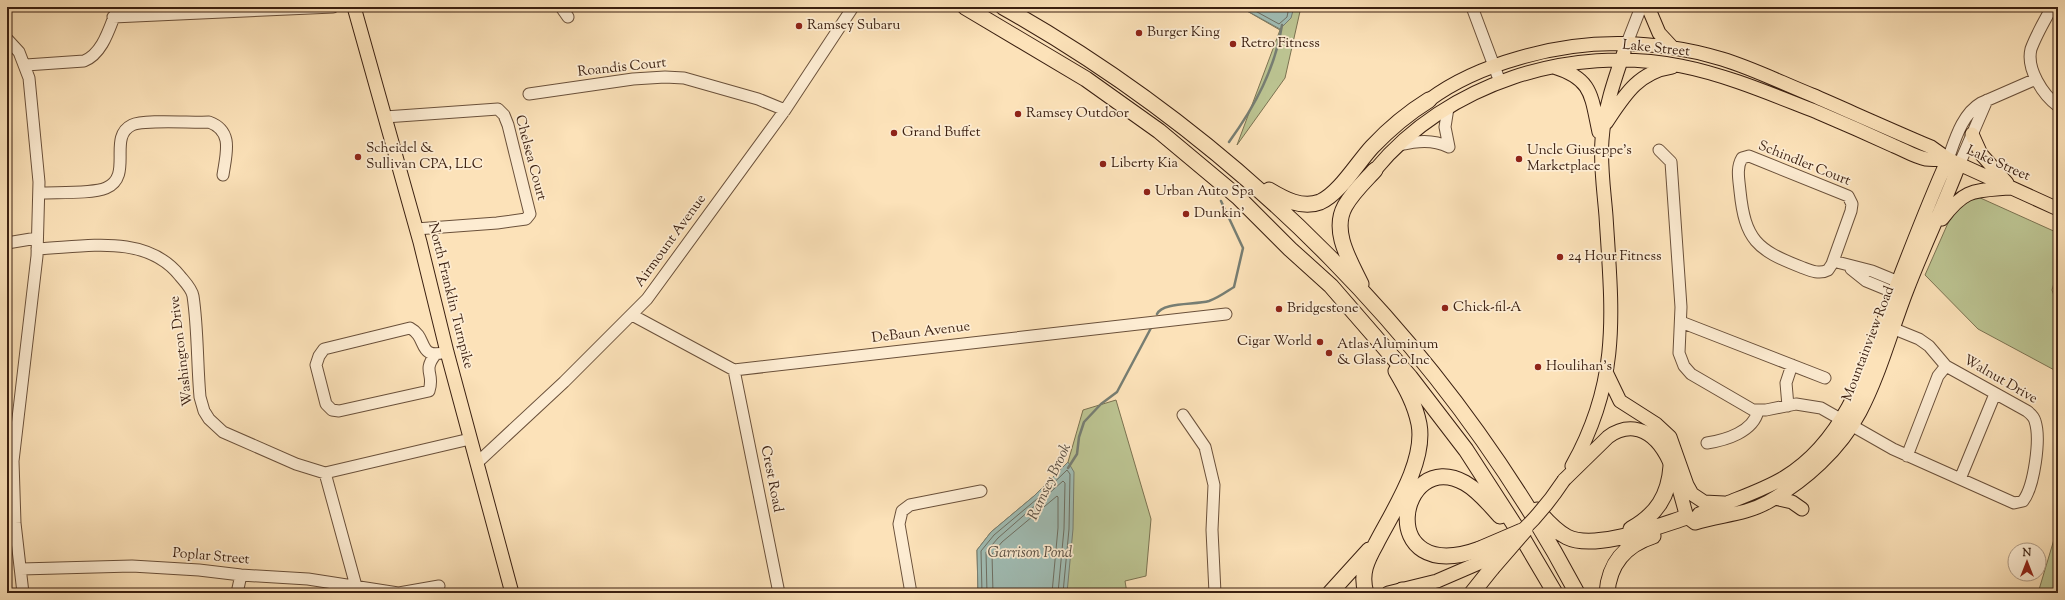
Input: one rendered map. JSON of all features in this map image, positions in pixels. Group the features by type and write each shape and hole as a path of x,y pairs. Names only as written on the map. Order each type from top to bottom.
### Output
{"highway":[{"path":"965,7 1086,79 1154,127 1191,156 1238,197 1290,249 1331,286 1376,335 1424,394 1466,450 1555,593"},
{"path":"1003,7 1052,36 1129,86 1233,167 1307,234 1367,297 1432,372 1487,447 1538,523 1577,593"},
{"path":"1233,167 1286,200 1304,204 1320,202 1333,192 1381,138 1407,115 1428,100"},
{"path":"1367,297 1345,251 1340,223 1343,211 1349,200 1375,170"},
{"path":"1366,593 1364,582 1365,569 1412,472 1418,456 1420,440 1418,420 1410,397 1376,335"},
{"path":"1617,537 1641,523 1656,510 1667,491 1671,466"},
{"path":"1525,530 1487,558 1464,554 1446,556 1433,554 1420,547 1412,537 1407,525 1408,506 1413,495 1424,484 1437,478 1451,478 1464,482 1487,501 1539,566"},
{"path":"1510,482 1554,528 1567,537 1588,543 1691,520"},
{"path":"1607,593 1614,565 1630,546 1643,539 1691,520"},
{"path":"1472,593 1487,558 1525,530"},
{"path":"1330,593 1378,540"}],"main road":[{"name":"North Franklin Turnpike","path":"354,7 386,117 416,229 441,354 478,462 512,593"},
{"path":"1641,8 1659,33 1672,47"},
{"name":"Lake Street","path":"1428,100 1463,79 1494,66 1527,55 1590,44 1627,43 1672,47 1718,58 1762,74 1931,147 1954,162 2058,208"},
{"path":"1525,530 1547,505 1564,480 1589,433 1598,410 1607,374 1611,340 1612,304 1602,142 1609,96 1627,43"},
{"name":"Lake Street","path":"1375,170 1399,145 1423,124 1473,94 1500,82 1554,67 1588,62 1621,60 1656,62 1710,73 1764,92 1925,159 1954,162"},
{"path":"1603,128 1627,93 1640,79 1660,70 1681,66"},
{"path":"1554,67 1576,76 1588,89 1602,142"},
{"path":"1972,134 1981,154 2011,188"},
{"name":"Mountainview Road","path":"1901,289 1929,237 1954,162"},
{"name":"Mountainview Road","path":"1691,520 1725,503 1797,475 1829,455 1847,422 1870,391 1887,327 1901,289 1954,162"},
{"path":"1929,237 1950,208 1964,195 1985,190 2011,188"},
{"path":"1607,374 1620,401 1656,424 1670,437 1674,444 1687,485 1692,494 1704,502 1725,503"},
{"path":"1564,480 1608,437 1625,429 1642,431 1653,437 1664,450 1691,520"},
{"name":"Mountainview Road","path":"1691,520 1741,513 1760,506 1774,498 1797,475"},
{"path":"1774,498 1792,502 1802,509"},
{"path":"1400,592 1449,577 1487,558"}],"street":[{"path":"26,65 84,61 91,58 100,47 116,12 333,7"},
{"path":"561,7 568,16"},
{"name":"Airmount Avenue","path":"478,462 570,377 647,299 785,110 854,7"},
{"path":"1472,7 1500,82"},
{"path":"2052,7 2031,50 2031,58 2039,87 2058,106"},
{"path":"1627,43 1641,8"},
{"path":"7,39 19,52 26,65 29,78 39,193 37,244 13,460 15,523 23,593"},
{"name":"Roandis Court","path":"529,94 633,79 665,77 684,78 758,99 785,110"},
{"path":"1954,162 1969,113 1976,106 1987,100 2036,79"},
{"path":"1954,162 1972,134 1987,100"},
{"name":"Chelsea Court","path":"386,117 498,108 504,115 508,125 530,214 526,219 496,223 416,229"},
{"path":"1399,145 1425,141 1437,142 1449,147 1445,127 1448,108"},
{"path":"39,193 100,190 113,184 120,171 121,140 123,134 127,129 138,123 209,122 215,125 225,134 227,141 223,175"},
{"path":"1659,150 1671,162 1681,322 1679,354 1687,371 1699,380 1749,409 1758,411 1756,419 1736,435 1724,440 1707,443"},
{"name":"Schindler Court","path":"1753,157 1848,196 1852,208 1834,261 1828,270 1817,272 1778,258 1765,250 1755,241 1745,224 1742,212 1738,172 1742,158 1753,157"},
{"name":"Washington Drive","path":"7,243 119,245 144,250 166,262 178,272 193,295 200,397 204,411 209,419 224,432 296,464 325,473"},
{"path":"1834,261 1847,266 1872,271 1901,289"},
{"name":"DeBaun Avenue","path":"734,370 1226,314"},
{"path":"632,315 734,370"},
{"path":"1681,322 1825,378"},
{"name":"Walnut Drive","path":"1758,411 1788,406 1815,406 1847,422 1906,456 2014,503 2023,502 2036,457 2036,422 2027,411 1946,366 1924,342 1887,327"},
{"path":"410,328 417,332 427,351 441,354 429,363 428,370 432,381 429,391 339,411 332,410 326,404 316,365 318,356 324,349 410,328"},
{"path":"1788,406 1786,383 1792,365"},
{"path":"1906,456 1938,376 1946,366"},
{"name":"Crest Road","path":"734,370 779,593"},
{"path":"1960,479 1996,394"},
{"path":"1183,415 1205,447 1214,485 1212,530 1215,593"},
{"path":"356,590 325,473 470,438"},
{"path":"911,593 898,524 902,511 910,505 981,491"},
{"name":"Poplar Street","path":"21,569 132,566 199,570 241,575 308,579 356,590 398,593 439,586"},
{"path":"237,593 241,575"}],"green space":[{"path":"1240,7 1301,7 1285,78 1237,145 1280,30"},
{"path":"1976,196 2058,233 2058,269 2052,290 2058,307 2058,372 1978,329 1925,275 1952,214"},
{"path":"1116,400 1151,519 1146,576 1125,581 1127,593 978,593 977,550 991,532 1034,496 1068,462 1083,410"},
{"path":"2058,526 2058,593 2038,593 2041,582 2047,582 2047,563"}],"water":[{"path":"1240,7 1294,7 1291,18 1280,29"},
{"name":"Garrison Pond","path":"1068,462 1074,472 1073,529 1067,593 978,593 977,550 991,532 1034,496"}],"waterway":[{"name":"Ramsey Brook","path":"1229,142 1247,115 1263,86 1279,41 1282,25"},
{"name":"Ramsey Brook","path":"1157,314 1165,307 1209,301 1219,297 1234,287 1243,248 1221,201"},
{"name":"Ramsey Brook","path":"1068,468 1077,454 1079,437 1084,422 1101,404 1117,392 1151,328"}],"place":[{"name":"Ramsey Subaru","path":"799,26"},
{"name":"Burger King","path":"1139,33"},
{"name":"Retro Fitness","path":"1233,44"},
{"name":"Ramsey Outdoor","path":"1018,114"},
{"name":"Grand Buffet","path":"894,133"},
{"name":"Scheidel & Sullivan CPA, LLC","path":"358,157"},
{"name":"Uncle Giuseppe's Marketplace","path":"1519,159"},
{"name":"Liberty Kia","path":"1103,164"},
{"name":"Urban Auto Spa","path":"1147,192"},
{"name":"Dunkin'","path":"1186,214"},
{"name":"24 Hour Fitness","path":"1560,257"},
{"name":"Chick-fil-A","path":"1445,308"},
{"name":"Bridgestone","path":"1279,309"},
{"name":"Cigar World","path":"1320,342"},
{"name":"Atlas Aluminum & Glass Co Inc","path":"1329,353"},
{"name":"Houlihan's","path":"1538,367"}]}
